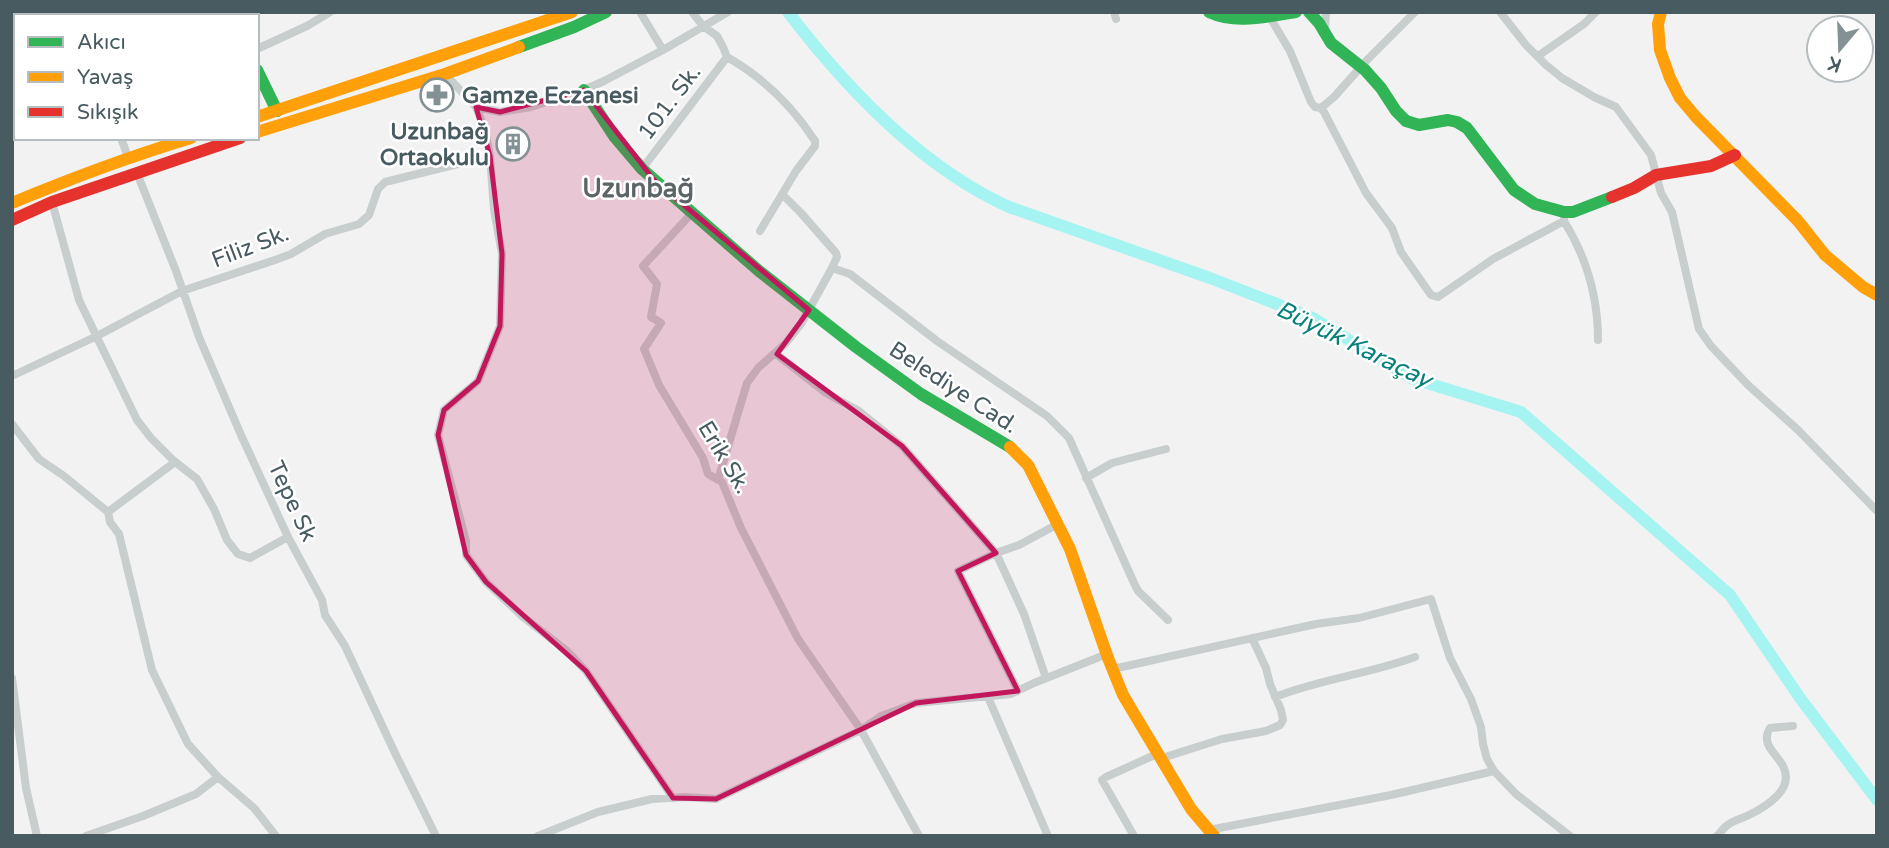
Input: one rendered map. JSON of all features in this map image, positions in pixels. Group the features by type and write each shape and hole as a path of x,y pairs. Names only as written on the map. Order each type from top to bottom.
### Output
{"main road":[{"path":"259,116 572,12"},
{"path":"259,131 445,74 573,27 606,12"},
{"path":"1209,12 1222,18 1296,12"},
{"path":"1309,12 1319,21 1328,40 1340,52 1362,66 1399,116 1409,124 1420,125 1445,119 1458,121 1467,128 1514,190 1535,204 1564,217 1634,188 1656,175 1711,166 1735,155"},
{"path":"1661,12 1658,24 1660,50 1680,98 1798,221 1825,255 1863,287 1877,295"},
{"path":"259,74 277,111"},
{"name":"Belediye Cad.","path":"584,90 614,136 642,169 759,271 921,394 1010,447 1028,465 1070,548 1123,695 1191,809 1212,833"},
{"path":"12,202 128,157 184,140"},
{"path":"12,219 51,201 234,140"}],"street":[{"path":"259,48 330,12"},
{"path":"640,12 663,50"},
{"path":"692,12 703,26 717,36 727,57 747,69 773,91 802,122 815,141 815,146 760,231"},
{"path":"476,107 500,113 531,107 584,90 663,50 728,12"},
{"path":"1325,33 1326,12"},
{"path":"1321,108 1415,12"},
{"path":"1500,12 1526,46 1562,78 1616,107 1651,155 1661,194 1672,212 1699,328 1710,346 1877,511"},
{"path":"1538,56 1597,12"},
{"path":"1268,14 1290,51 1311,102 1321,108 1366,193 1392,228 1401,252 1431,295 1438,297 1493,259 1564,217 1582,252 1591,281 1598,316 1598,340"},
{"name":"101. Sk.","path":"642,169 727,57"},
{"path":"445,74 476,107 485,129 502,254 500,326 478,381 444,410 438,435 466,541 466,555 486,582 522,616 567,651 586,671 673,798"},
{"path":"122,140 128,157"},
{"name":"Filiz Sk.","path":"12,376 183,291 291,254 325,234 359,224 369,215 378,189 385,182 490,156"},
{"name":"Tepe Sk","path":"137,173 241,435 288,537 322,600 325,615 345,646 436,836"},
{"path":"719,480 747,383 758,368 793,334 837,257 782,194"},
{"path":"51,201 79,300 138,419 151,438 197,479 227,540 237,554 250,558 288,537"},
{"name":"Erik Sk.","path":"692,213 643,265 657,284 651,317 660,323 644,349 659,385 703,458 708,474 722,482 741,528 798,639 861,730 919,836"},
{"path":"832,268 850,274 937,341 1046,416 1069,438 1138,591 1168,620"},
{"path":"775,353 826,393 859,411 902,446 996,553 1024,614 1046,678"},
{"path":"12,424 39,459 108,512 110,522 119,534 152,670 188,744 218,777 254,808 276,836"},
{"path":"1086,478 1112,463 1166,449"},
{"path":"108,512 175,462"},
{"path":"1018,691 958,571 1019,545 1058,524"},
{"path":"1112,669 1315,624 1359,618 1431,599 1450,658 1478,718 1487,759 1494,771 1516,794 1570,836"},
{"path":"1134,836 1102,780 1160,756 1275,728 1283,720 1266,668 1252,638"},
{"path":"538,836 598,812 652,799 716,799 861,730 881,716 916,703 1011,694 1107,654"},
{"path":"1275,697 1415,657"},
{"path":"12,678 26,788 37,836"},
{"path":"988,697 1048,836"},
{"path":"1717,836 1729,823 1752,813 1782,791 1787,774 1771,750 1765,735 1770,728 1793,726"},
{"path":"1212,833 1494,771"},
{"path":"86,836 196,794 218,777"}],"highlighted area":[{"path":"584,90 654,180 809,310 777,354 902,446 996,553 958,571 1018,691 916,703 716,799 673,798 586,671 486,582 466,555 438,435 444,410 478,381 500,326 502,254 490,156 476,107 500,112"}],"waterway":[{"name":"Büyük Karaçay","path":"788,12 835,69 887,123 916,148 977,190 1009,207 1210,278 1313,318 1411,378 1521,412 1730,595 1800,698 1877,800"}],"traffic: fast":[{"path":"519,47 606,12"},
{"path":"1209,12 1241,19 1296,12"},
{"path":"1309,12 1331,43 1365,70 1406,121 1419,125 1448,120 1467,128 1514,190 1535,204 1573,212 1612,197"},
{"path":"259,74 277,111"},
{"path":"584,90 614,136 642,169 759,271 921,394 1010,447"}],"traffic: slow":[{"path":"259,116 572,12"},
{"path":"1661,12 1658,24 1660,50 1680,98 1798,221 1825,255 1863,287 1877,295"},
{"path":"259,131 445,74 519,47"},
{"path":"12,203 100,168 185,140"},
{"path":"1010,447 1028,465 1070,549 1123,695 1191,809 1214,836"}],"traffic: jam":[{"path":"12,220 52,202 234,140"},
{"path":"1612,197 1656,175 1711,166 1735,155"}],"place":[{"name":"Gamze Eczanesi","path":"437,95"},
{"name":"Uzunbağ Ortaokulu","path":"513,144"}],"district":[{"name":"Uzunbağ","path":"638,188"}]}
